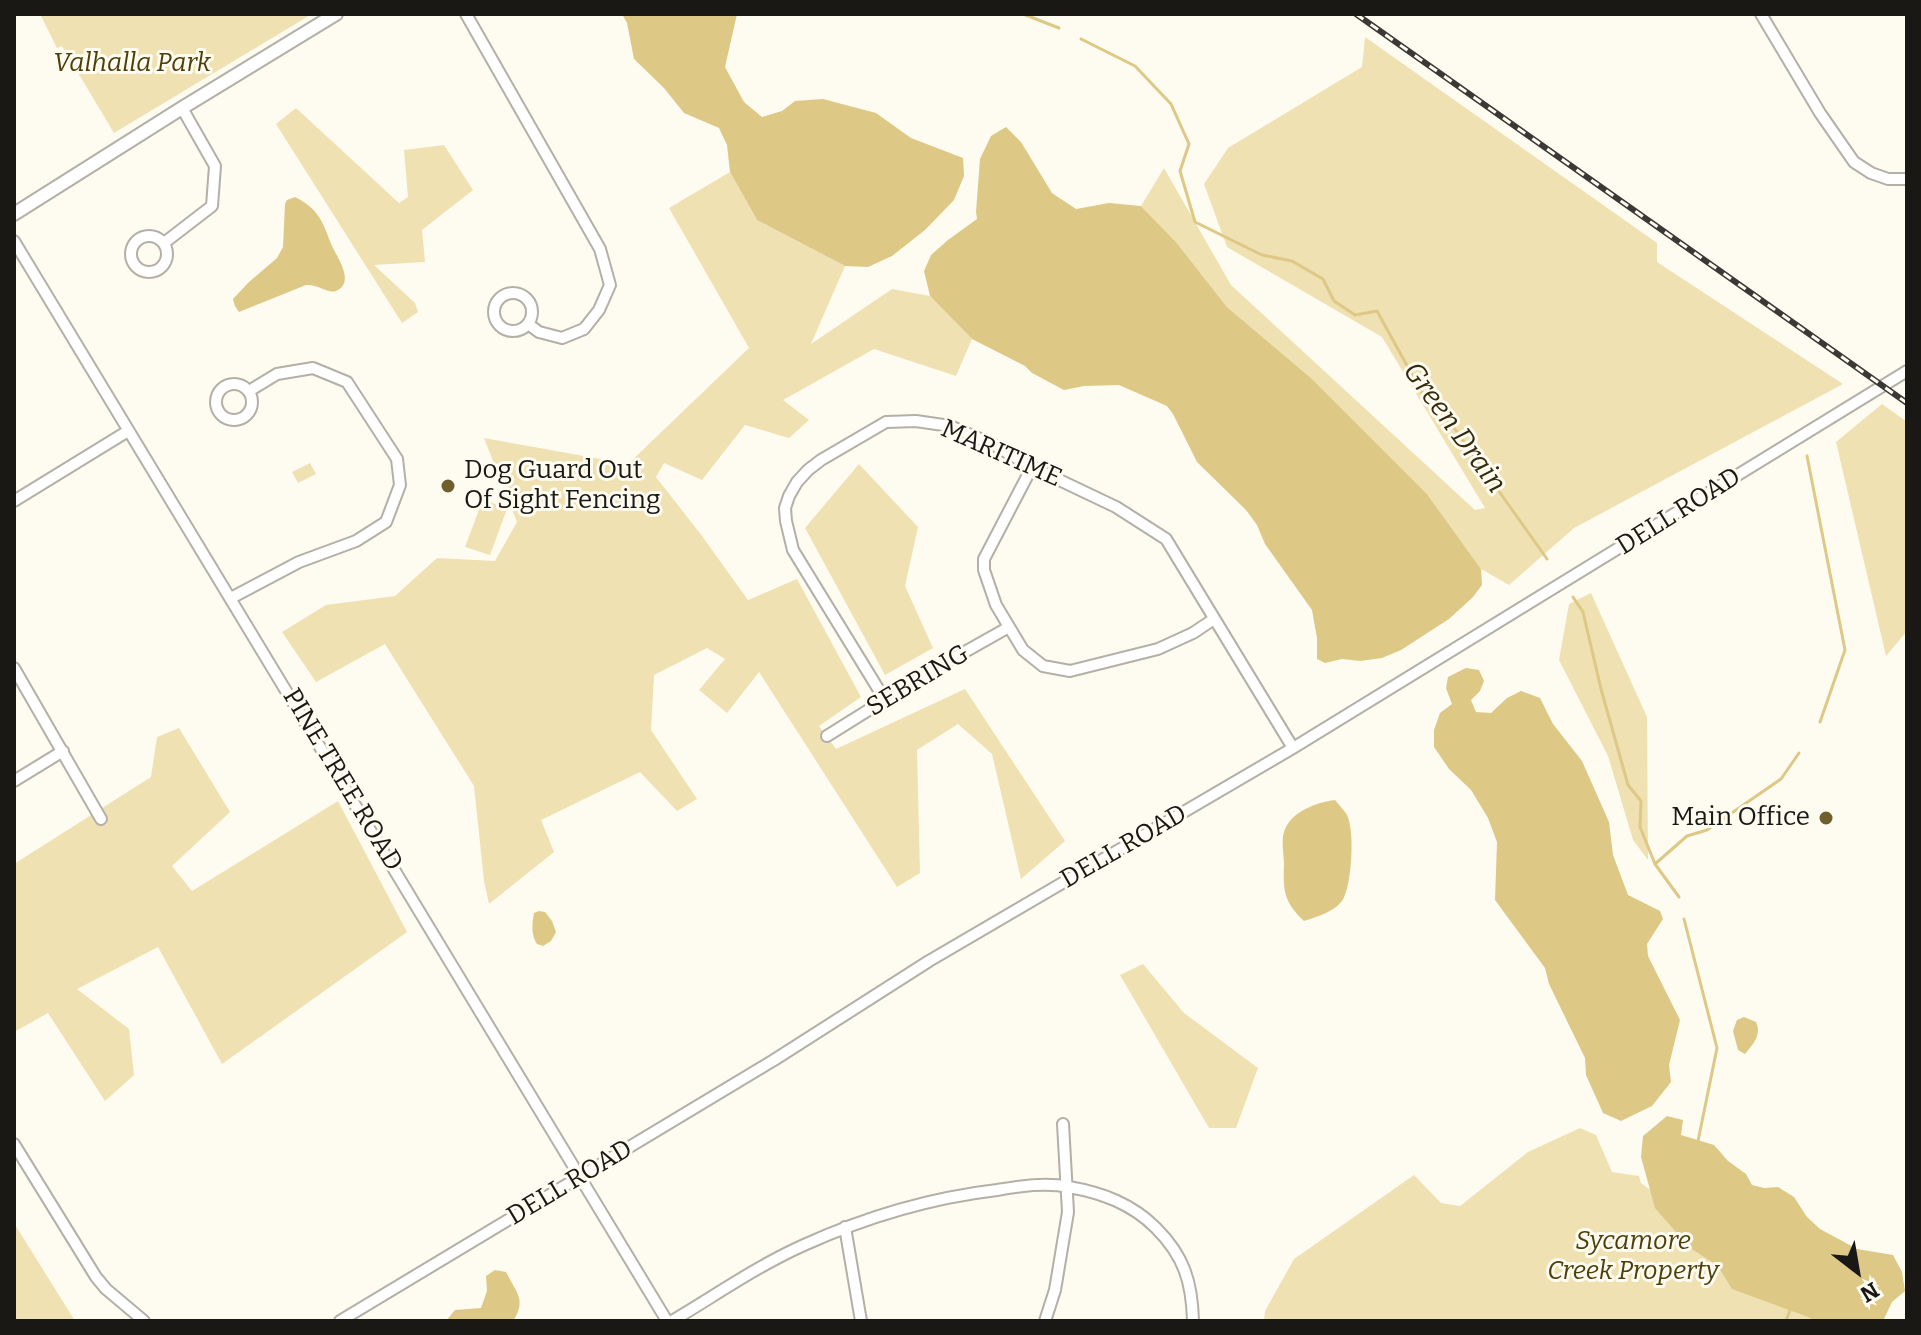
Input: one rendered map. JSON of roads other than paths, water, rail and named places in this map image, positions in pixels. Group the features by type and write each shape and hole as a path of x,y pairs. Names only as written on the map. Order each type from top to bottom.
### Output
{"street":[{"path":"14,214 336,14"},
{"path":"466,14 600,249 610,285 599,310 584,329 562,338 539,332 528,324"},
{"path":"1761,14 1820,113 1854,162 1888,179 1907,179"},
{"path":"164,243 212,206 215,166 182,108"},
{"name":"PINE TREE ROAD","path":"14,241 669,1321"},
{"path":"231,598 299,562 356,541 386,522 400,485 397,459 347,382 313,368 277,374 249,391"},
{"name":"DELL ROAD","path":"340,1321 774,1060 929,961 1293,748 1907,371"},
{"name":"MARITIME","path":"885,700 793,550 785,508 797,482 821,460 886,422 916,421 950,426 992,444 1116,507 1166,539 1293,748"},
{"path":"14,501 128,431"},
{"path":"1032,467 984,559 984,570 996,605 1023,650 1043,666 1070,671 1158,649 1193,633 1214,619"},
{"name":"SEBRING","path":"827,736 1009,627"},
{"path":"14,668 101,819"},
{"path":"14,781 63,751"},
{"path":"1045,1321 1055,1290 1068,1212 1063,1124"},
{"path":"14,1144 96,1277 144,1321"},
{"path":"669,1321 773,1259 845,1227 906,1207 1028,1185 1067,1186 1107,1196 1143,1215 1176,1250 1193,1296 1193,1321"},
{"path":"845,1227 861,1321"}],"waterway":[{"name":"Green Drain","path":"1023,14 1059,28"},
{"name":"Green Drain","path":"1081,39 1135,66 1171,104 1189,144 1180,171 1195,222 1262,255 1292,261 1323,279 1334,301 1355,315 1377,311 1421,391 1452,425 1547,559"},
{"path":"1807,456 1845,650 1820,722"},
{"name":"Green Drain","path":"1573,597 1583,612 1628,785 1641,801 1640,827 1655,864 1679,897"},
{"path":"1655,864 1687,836 1707,830 1781,779 1799,753"},
{"name":"Green Drain","path":"1684,919 1717,1048 1698,1141"},
{"name":"Green Drain","path":"1786,1321 1790,1310"}],"railway":[{"path":"1356,14 1907,403"}],"place":[{"name":"Dog Guard Out Of Sight Fencing","path":"448,486"},
{"name":"Main Office","path":"1826,818"}],"park label":[{"name":"Valhalla Park","path":"132,64"},
{"name":"Sycamore Creek Property","path":"1633,1257"}]}
